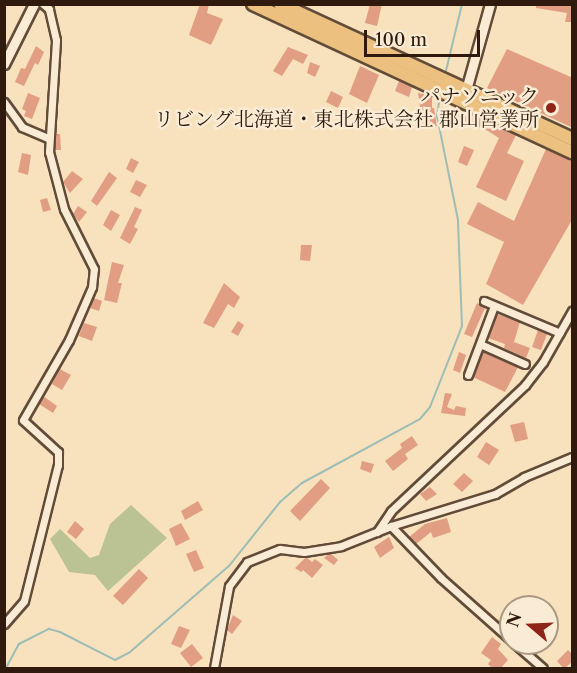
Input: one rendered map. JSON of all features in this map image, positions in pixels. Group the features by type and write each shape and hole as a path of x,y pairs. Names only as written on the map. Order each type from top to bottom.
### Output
{"highway":[{"path":"253,4 573,152"},
{"path":"280,4 573,139"}],"street":[{"path":"4,64 34,4"},
{"path":"4,624 24,601 58,465 58,452 22,420 69,340 92,287 94,269 64,209 48,138 56,50 49,9 43,4"},
{"path":"466,90 490,4"},
{"path":"4,102 22,127 48,138"},
{"path":"484,301 560,333"},
{"path":"468,375 494,306"},
{"path":"376,534 391,511 525,385 573,311"},
{"path":"480,344 525,364"},
{"path":"214,669 229,586 247,562 269,551 321,551 376,534 391,526 495,494 524,477 573,457"},
{"path":"391,526 441,578 499,630"},
{"path":"527,655 543,669"}],"green space":[{"path":"131,505 167,538 108,591 95,575 69,572 50,539 60,529 90,558 99,555 110,524"}],"building":[{"path":"200,4 209,4 207,13 223,19 211,45 189,35"},
{"path":"370,4 382,4 377,26 365,23"},
{"path":"536,4 573,4 573,22 565,22 567,13 536,8"},
{"path":"36,46 44,52 38,65 35,63 24,86 15,82 21,68 25,69"},
{"path":"288,47 308,55 303,64 293,59 282,76 273,71"},
{"name":"パナソニック リビング北海道・東北株式会社 郡山営業所","path":"507,49 573,78 573,128 487,88"},
{"path":"310,62 320,66 315,77 307,73"},
{"path":"360,66 379,75 367,103 349,94"},
{"path":"399,81 412,87 409,97 395,91"},
{"path":"331,91 343,97 338,108 326,102"},
{"path":"28,93 40,98 32,119 24,116 26,111 22,109"},
{"path":"418,93 432,96 432,108 434,108 437,126 423,128"},
{"path":"460,109 516,135 507,153 524,161 506,201 476,187 499,138 480,126 479,128 458,118"},
{"path":"56,134 60,134 61,150 55,150"},
{"path":"464,146 474,150 467,166 458,162"},
{"path":"546,149 573,160 573,218 523,305 486,284 504,242 467,224 478,202 514,221"},
{"path":"22,153 31,155 28,175 18,172"},
{"path":"131,158 139,162 133,173 126,169"},
{"path":"72,171 83,179 70,193 63,182"},
{"path":"109,172 117,178 97,206 91,201"},
{"path":"136,180 147,185 140,197 130,192"},
{"path":"47,198 51,210 43,212 40,200"},
{"path":"78,206 87,212 79,222 73,214"},
{"path":"135,207 142,210 134,227 138,229 130,244 120,238"},
{"path":"111,210 120,215 111,231 103,225"},
{"path":"301,245 312,245 310,261 300,260"},
{"path":"112,262 124,265 118,283 122,283 117,303 104,300"},
{"path":"224,283 240,297 234,308 228,304 214,328 203,323"},
{"path":"94,298 102,301 99,311 90,308"},
{"path":"477,303 485,308 472,337 464,334"},
{"path":"497,314 520,322 514,342 530,348 526,358 504,348 505,344 488,338"},
{"path":"238,321 244,325 238,336 231,332"},
{"path":"84,323 97,327 92,341 79,336"},
{"path":"538,330 547,334 541,350 532,347"},
{"path":"483,351 518,367 505,392 473,377"},
{"path":"459,352 466,355 460,373 453,370"},
{"path":"60,369 71,375 62,390 52,384"},
{"path":"445,393 452,394 447,407 454,410 456,406 466,408 465,416 441,413"},
{"path":"43,396 57,406 53,413 39,404"},
{"path":"524,422 528,439 515,442 510,425"},
{"path":"412,436 418,445 405,454 408,459 393,471 385,461 402,448 400,444"},
{"path":"486,442 499,450 489,465 477,457"},
{"path":"362,461 374,464 371,473 360,469"},
{"path":"464,473 473,481 462,492 453,484"},
{"path":"321,479 330,488 300,521 290,511"},
{"path":"430,487 437,494 426,501 420,494"},
{"path":"198,501 203,510 185,520 181,511"},
{"path":"447,518 451,532 433,538 431,532 416,544 409,537 425,524"},
{"path":"75,521 84,529 76,539 67,532"},
{"path":"181,523 190,539 176,546 169,529"},
{"path":"389,537 394,548 380,558 374,547"},
{"path":"196,550 204,568 194,572 186,554"},
{"path":"330,553 338,560 334,565 324,558"},
{"path":"306,557 312,562 315,559 323,565 312,578 303,570 301,572 295,568"},
{"path":"139,569 148,578 123,605 113,596"},
{"path":"233,615 242,621 232,634 227,630"},
{"path":"179,626 190,630 181,648 171,644"},
{"path":"492,637 499,642 499,655 503,655 508,660 500,669 493,669 488,664 491,660 481,653"},
{"path":"192,644 203,658 191,667 180,653"},
{"path":"568,650 573,655 573,661 564,669 557,661"}],"waterway":[{"path":"445,75 462,4"},
{"path":"6,668 19,644 49,629 60,632 115,660 130,652 229,566 280,502 302,483 420,419 430,407 462,326 458,220 437,116 440,95"}],"place":[{"name":"パナソニック リビング北海道・東北株式会社 郡山営業所","path":"551,108"}]}
